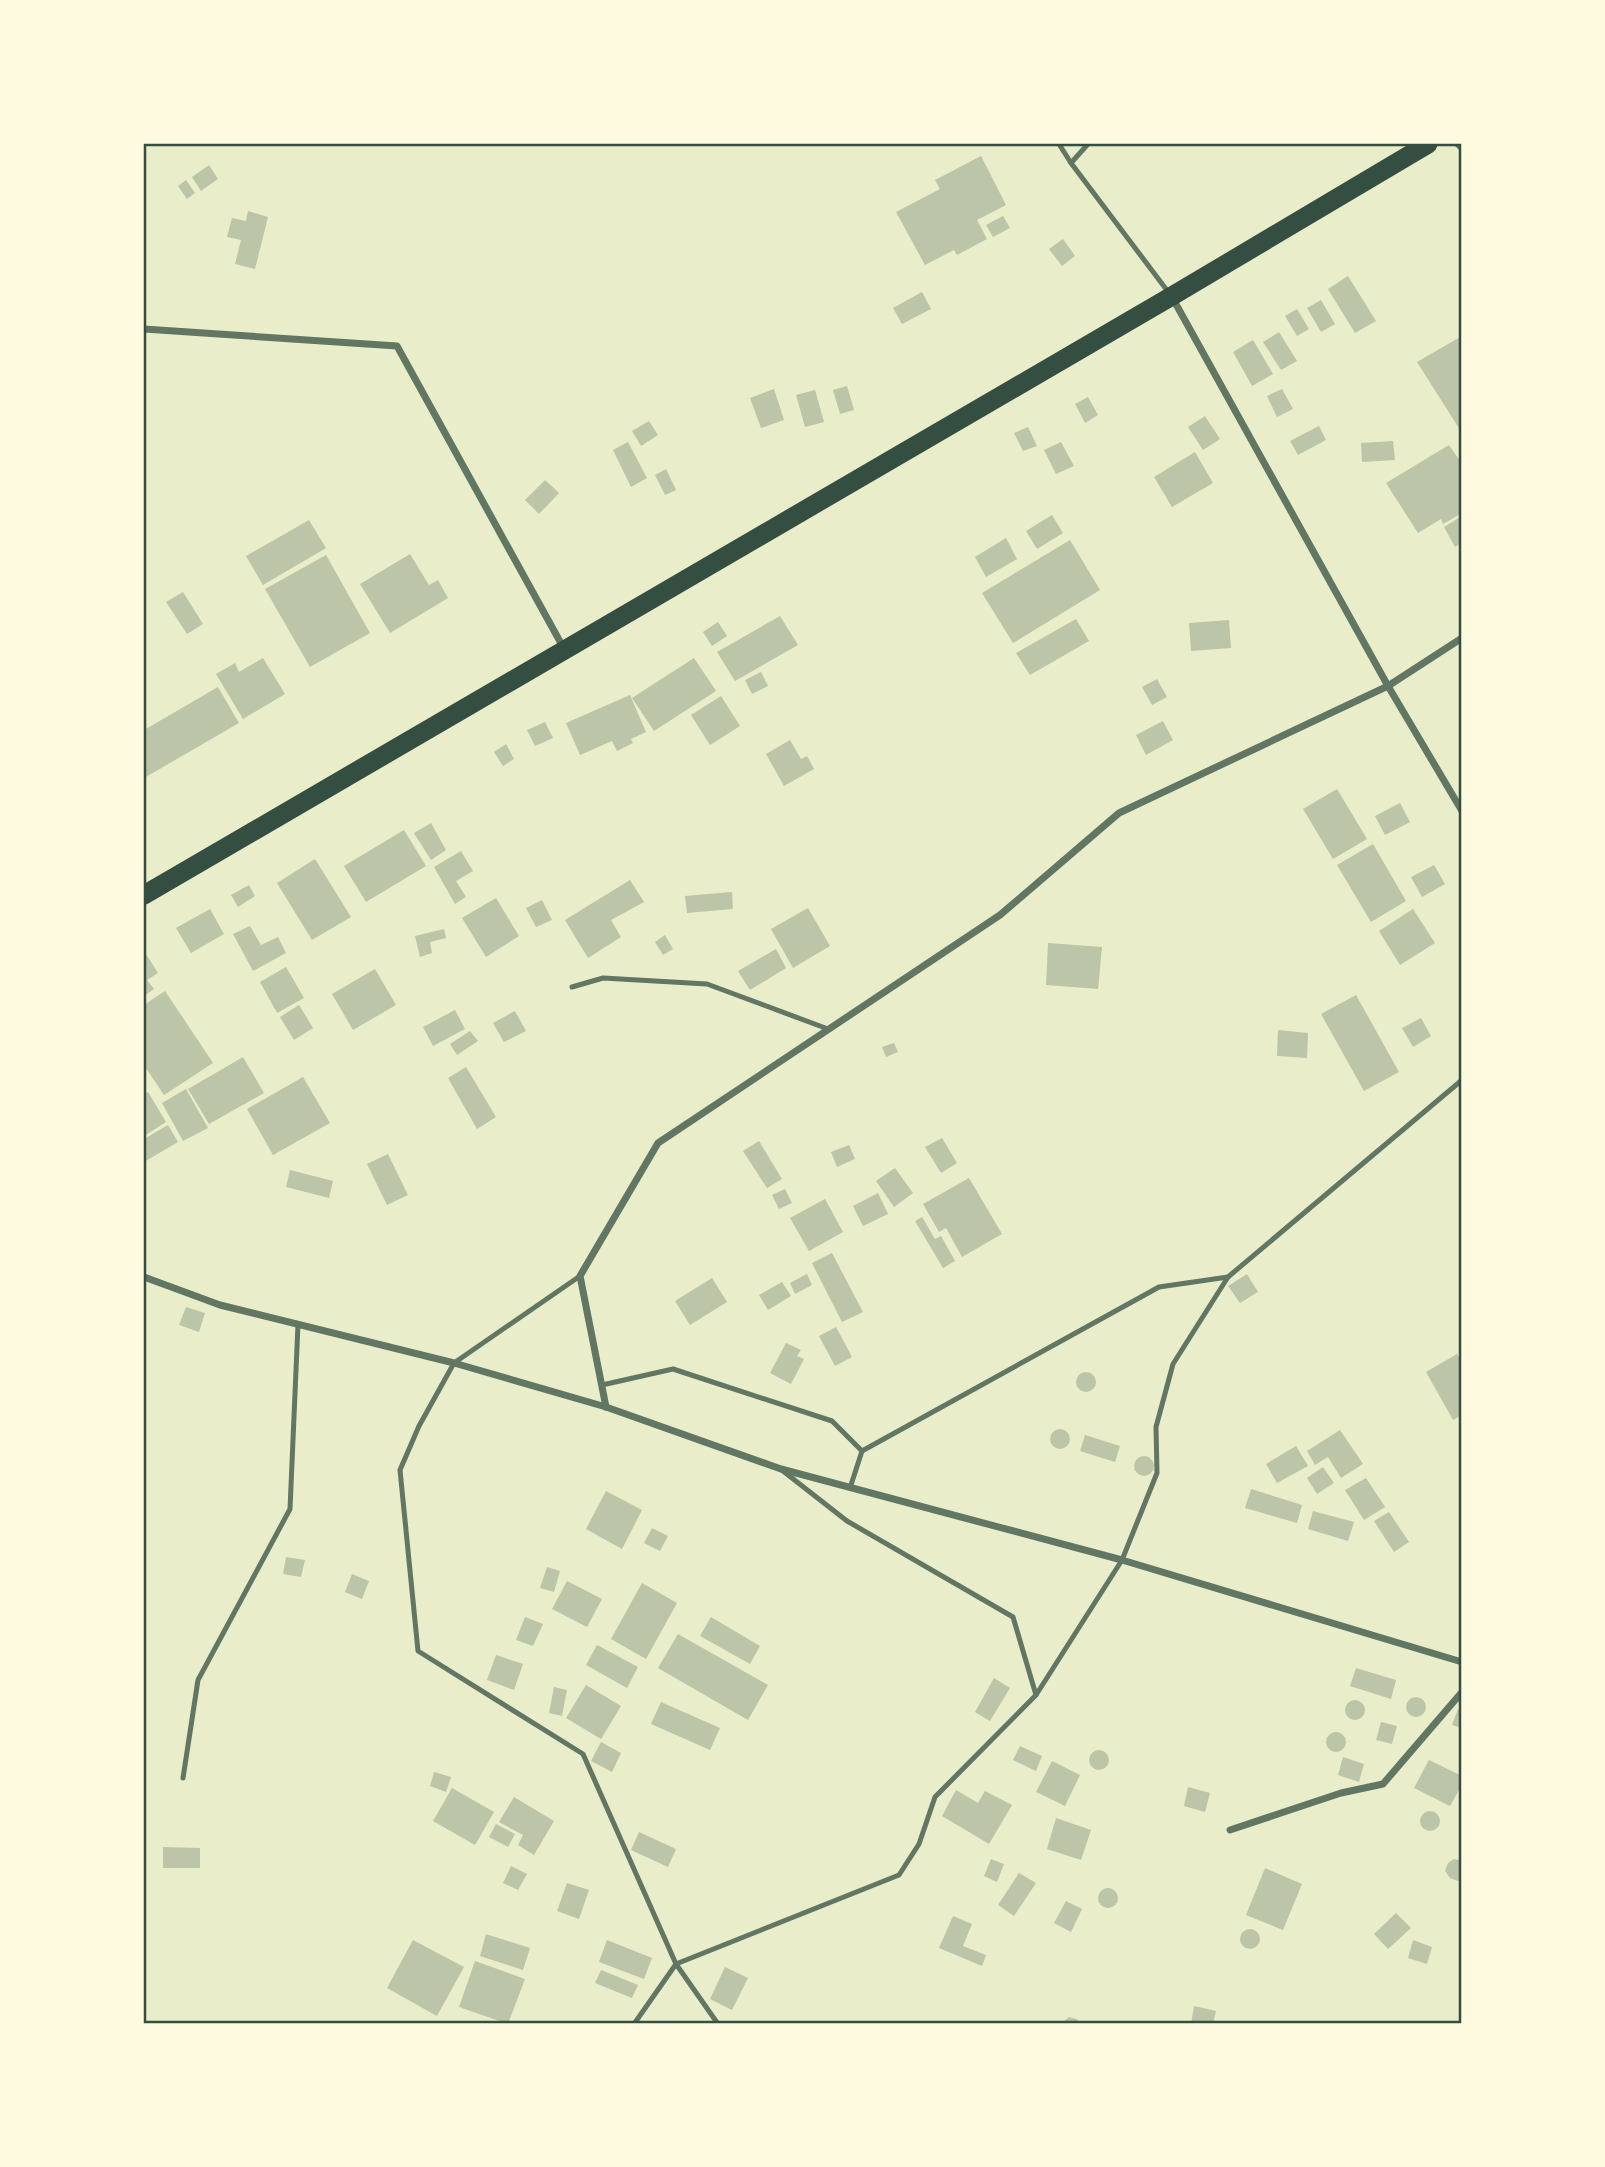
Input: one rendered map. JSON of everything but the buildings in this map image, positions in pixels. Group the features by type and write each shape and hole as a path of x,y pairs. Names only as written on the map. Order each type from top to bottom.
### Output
{"highway":[{"path":"144,895 1428,144"}],"street":[{"path":"1172,296 1388,686 1461,811"},
{"path":"144,329 397,346 564,649"},
{"path":"606,1407 580,1276 658,1143 1000,915 1119,813 1388,686 1461,638"},
{"path":"144,1277 220,1305 454,1363 606,1407 781,1469 1122,1560 1461,1661"},
{"path":"1230,1830 1341,1793 1383,1784 1461,1692"}],"lane":[{"path":"1059,144 1172,296"},
{"path":"1071,163 1088,144"},
{"path":"572,987 603,978 707,984 828,1029"},
{"path":"634,2024 676,1964 899,1874 919,1844 935,1797 1037,1695 1122,1560 1157,1473 1156,1427 1173,1364 1228,1277 1461,1080"},
{"path":"580,1276 454,1363 419,1426 400,1470 418,1651 583,1754 676,1964 718,2024"},
{"path":"850,1488 862,1451 1159,1287 1228,1277"},
{"path":"183,1778 198,1680 290,1509 298,1324"},
{"path":"602,1385 673,1369 832,1421 862,1451"},
{"path":"781,1469 848,1521 1013,1617 1037,1695"}]}
